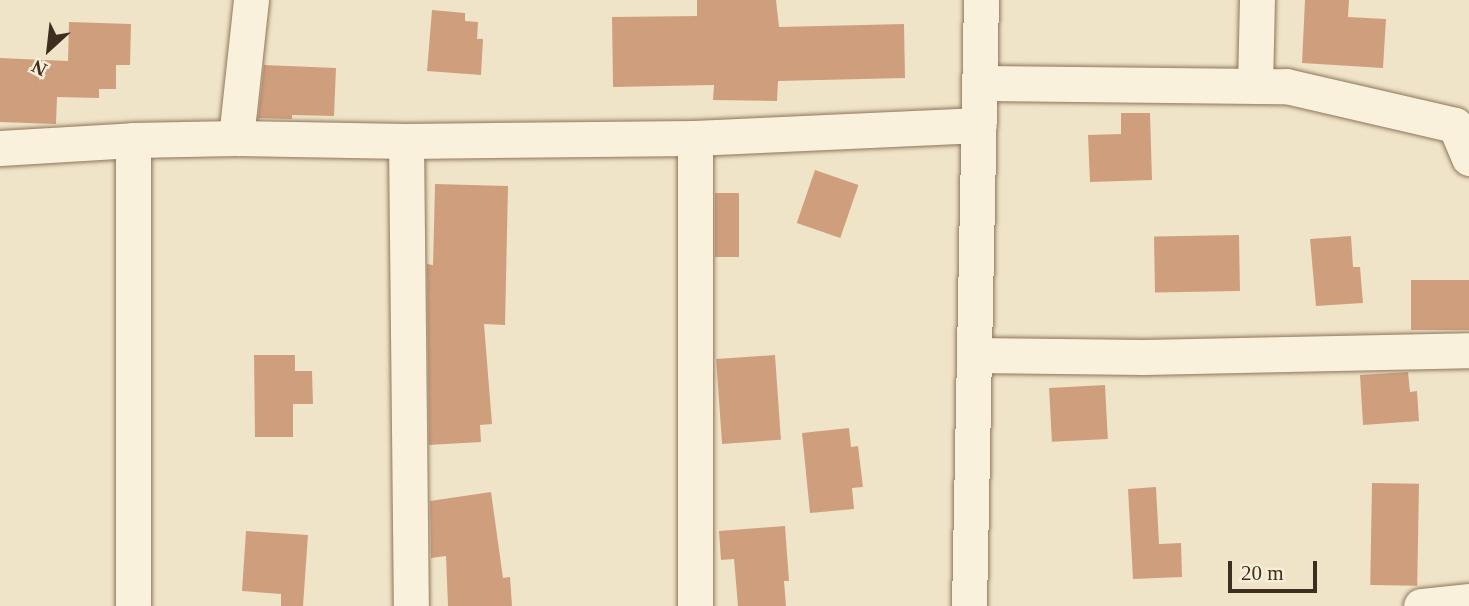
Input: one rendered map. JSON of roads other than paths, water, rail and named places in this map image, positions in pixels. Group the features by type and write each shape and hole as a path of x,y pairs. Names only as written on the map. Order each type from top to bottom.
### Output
{"street":[{"path":"236,138 251,0"},
{"path":"969,606 981,0"},
{"path":"1255,86 1257,0"},
{"path":"980,83 1286,86 1462,124 1469,158"},
{"path":"0,148 133,140 236,138 406,141 695,138 979,125"},
{"path":"695,138 695,606"},
{"path":"133,140 133,606"},
{"path":"406,141 411,606"},
{"path":"974,355 1144,357 1469,350"},
{"path":"1422,606 1469,601"}]}
